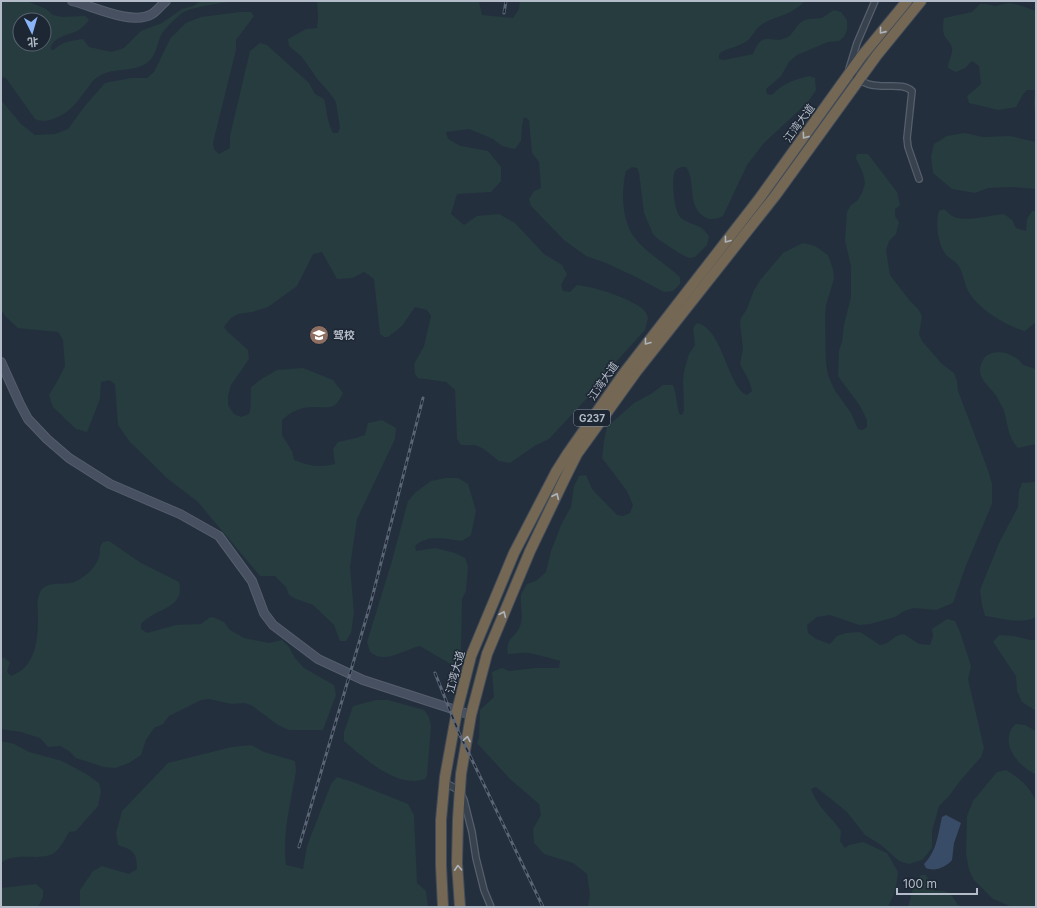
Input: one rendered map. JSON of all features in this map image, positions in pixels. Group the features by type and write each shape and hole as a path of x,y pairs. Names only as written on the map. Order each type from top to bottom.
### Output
{"highway":[{"name":"江湾大道","path":"443,907 441,820 444,782 457,711 470,656 514,553 568,452 624,373 759,199 851,71 907,1"},
{"name":"江湾大道","path":"460,907 457,863 458,819 461,774 471,715 487,654 530,551 577,454 636,372 775,196 877,55 921,1"}],"main road":[{"path":"72,1 116,15 139,17 152,14 166,1"},
{"path":"1,362 28,418 47,439 69,458 110,484 180,514 219,536 252,581 264,613 274,624 299,644 318,658 363,680 471,715"}],"street":[{"path":"875,1 856,43 849,69 859,80 866,83 882,87 908,88 912,91 907,138 908,147 919,178"},
{"path":"444,782 460,791 464,800 484,890 491,907"}],"green space":[{"path":"1,1 27,1 50,12 12,12 12,52 52,52 52,50 67,42 83,39 89,47 112,52 124,48 141,31 162,23 182,9 193,6 201,1 233,1 200,7 182,13 163,32 155,53 148,62 136,68 114,71 100,75 92,82 72,107 59,117 44,121 35,119 6,78 1,77"},
{"path":"317,1 479,1 482,15 513,18 519,9 520,1 805,1 795,10 761,25 744,43 721,52 719,59 724,60 753,54 760,42 768,39 777,40 788,37 803,21 824,17 834,10 841,12 847,20 847,30 844,37 839,41 828,42 797,55 789,62 781,76 766,89 767,94 772,95 780,88 794,81 809,76 815,78 816,90 808,102 764,143 747,165 723,216 708,219 703,216 695,206 691,179 686,167 679,168 675,171 673,187 678,214 685,221 703,229 709,236 707,245 695,257 689,258 679,253 653,234 644,213 639,173 637,168 632,167 626,171 623,186 623,203 626,220 632,234 642,246 680,277 680,284 673,291 664,292 606,263 586,256 564,240 531,206 529,199 534,191 541,188 539,162 532,153 529,120 524,117 521,141 515,149 502,146 493,139 469,129 446,132 448,139 461,146 488,151 501,167 501,181 491,192 457,194 451,214 464,225 477,216 499,214 515,223 544,254 562,265 567,274 561,285 563,291 570,292 577,285 593,288 630,301 645,311 648,318 645,330 603,376 591,394 549,439 536,445 510,463 499,461 484,449 475,445 461,445 457,439 455,390 446,382 418,378 415,374 414,364 424,346 431,316 427,310 415,307 402,326 388,337 384,337 380,334 374,279 364,272 352,278 337,279 322,252 313,254 297,286 268,307 252,312 238,314 231,318 224,327 248,350 249,359 231,385 228,396 228,405 234,414 241,417 249,414 251,404 251,387 277,370 303,368 333,380 343,393 334,406 308,407 300,409 292,412 282,420 282,435 292,451 294,460 314,466 335,464 333,449 338,442 365,435 368,423 382,420 396,428 395,439 357,519 350,567 354,612 351,633 346,641 340,641 334,625 313,605 289,595 286,587 275,576 260,576 198,502 168,479 130,442 118,425 115,384 109,380 101,382 100,399 87,432 76,429 53,407 49,395 65,366 63,340 58,332 18,328 5,316 1,309 1,100 21,124 35,135 55,134 68,129 84,107 105,83 131,78 147,78 154,72 170,39 186,23 201,17 251,12 254,16 236,40 236,50 213,143 214,149 219,154 230,148 230,136 250,51 260,43 267,45 309,83 315,94 324,99 331,129 333,133 338,133 340,128 336,102 302,57 289,46 288,39 306,29 317,28"},
{"path":"1009,3 1036,11 1036,122 1034,103 1035,90 1027,90 1016,107 998,110 969,103 967,96 981,84 979,66 972,61 965,68 956,72 948,68 952,48 944,35 944,18 972,12 980,4 995,6"},
{"path":"52,14 62,17 85,16 89,20 77,31 56,40 52,44"},
{"path":"965,133 983,137 1010,136 1036,142 1036,189 1012,187 988,188 975,193 952,189 933,173 931,156 934,144 947,136"},
{"path":"857,154 868,154 897,192 900,205 895,209 895,216 899,222 896,234 889,241 886,250 890,275 922,316 919,334 922,341 942,364 954,373 958,391 988,470 992,484 992,504 965,568 953,603 936,610 914,608 904,611 895,617 870,624 859,625 830,615 817,617 807,625 808,633 816,639 830,644 837,636 846,633 860,632 880,645 887,643 896,636 904,634 919,644 930,645 933,636 932,629 947,619 955,621 971,666 968,679 984,748 981,757 939,806 932,831 932,848 922,860 909,864 899,861 881,845 865,835 847,812 816,787 811,789 817,801 841,831 840,841 845,848 849,845 863,842 887,853 898,872 894,894 888,907 588,907 590,895 587,874 573,863 544,854 534,843 533,829 541,815 539,804 510,779 477,743 479,738 480,710 494,697 492,672 502,668 509,671 536,668 559,668 560,661 534,654 508,654 507,648 509,641 520,626 522,615 521,594 527,584 536,581 546,572 551,551 562,523 571,507 574,486 579,476 586,475 592,489 617,515 623,516 630,513 633,505 627,491 602,458 607,427 634,403 651,394 663,385 673,385 680,415 683,414 684,371 689,354 695,345 693,329 698,323 707,328 714,336 740,390 747,395 752,391 749,381 740,364 743,349 740,323 741,318 747,309 754,290 761,279 783,253 803,243 815,246 828,255 833,269 834,279 826,305 825,316 826,362 828,375 834,389 851,413 858,429 862,430 867,427 867,420 860,406 838,376 839,350 851,297 851,266 845,241 847,212 862,193 865,183 863,173 856,158"},
{"path":"944,209 952,216 963,219 1004,214 1012,220 1016,228 1026,231 1027,219 1032,211 1036,211 1036,322 1025,331 1010,326 987,312 970,294 966,287 960,268 946,255 939,240 937,222 939,211"},
{"path":"998,352 1006,353 1018,359 1023,365 1036,370 1036,444 1018,448 1014,444 1003,408 997,397 981,376 980,366 984,358 989,354"},
{"path":"446,478 458,478 468,484 476,511 471,535 462,541 437,538 425,540 415,546 416,551 435,548 455,553 465,558 468,566 466,591 462,599 461,649 459,661 454,666 420,646 396,655 387,657 377,656 370,652 367,642 392,561 408,501 416,492 431,481"},
{"path":"1036,482 1036,617 1017,621 985,616 980,590 999,543 1018,507 1019,491 1022,483"},
{"path":"109,541 141,563 179,582 180,591 178,598 174,603 147,619 141,624 141,629 147,633 176,625 201,624 213,617 224,622 230,630 244,638 269,643 282,640 304,668 334,685 336,695 323,730 289,730 278,725 251,705 244,703 232,704 209,699 201,700 169,716 163,724 154,728 146,740 141,755 129,763 115,768 104,767 76,758 69,751 60,746 48,747 40,738 21,732 1,729 1,658 4,658 10,662 7,672 11,676 26,666 31,659 36,643 38,602 40,592 46,586 70,583 82,578 94,567 97,562 100,547 103,542"},
{"path":"999,635 1036,640 1036,711 1022,702 1017,691 1016,676 993,642"},
{"path":"376,700 388,700 424,710 429,717 431,727 427,776 425,779 414,781 403,780 392,776 361,756 344,741 344,732 353,706"},
{"path":"1016,724 1025,725 1036,731 1036,775 1020,763 1010,747 1010,732"},
{"path":"1,741 14,744 29,752 62,761 88,775 99,783 101,791 98,806 76,831 69,832 62,844 54,853 48,856 7,859 1,863"},
{"path":"251,745 264,752 295,761 296,771 286,830 286,865 303,869 307,846 331,784 337,777 408,804 414,815 417,883 426,891 428,907 80,907 80,890 93,871 102,866 129,874 137,869 136,859 133,852 118,845 116,833 122,811 168,763 232,747"},
{"path":"1006,770 1016,776 1024,784 1036,801 1036,907 1012,907 993,899 974,880 969,870 966,854 967,816 973,801 997,772"},
{"path":"921,875 926,875 935,891 947,892 958,905 963,907 908,907 914,884"},
{"path":"36,884 43,890 43,897 38,907 1,907 1,888"}],"water":[{"path":"946,815 961,823 954,843 952,860 947,865 940,868 926,868 924,864 932,854 942,817"}],"railway":[{"path":"504,13 506,1"},
{"path":"299,847 371,602 423,398"},
{"path":"435,673 459,733 543,907"}],"place":[{"name":"驾校","path":"319,335"}]}
